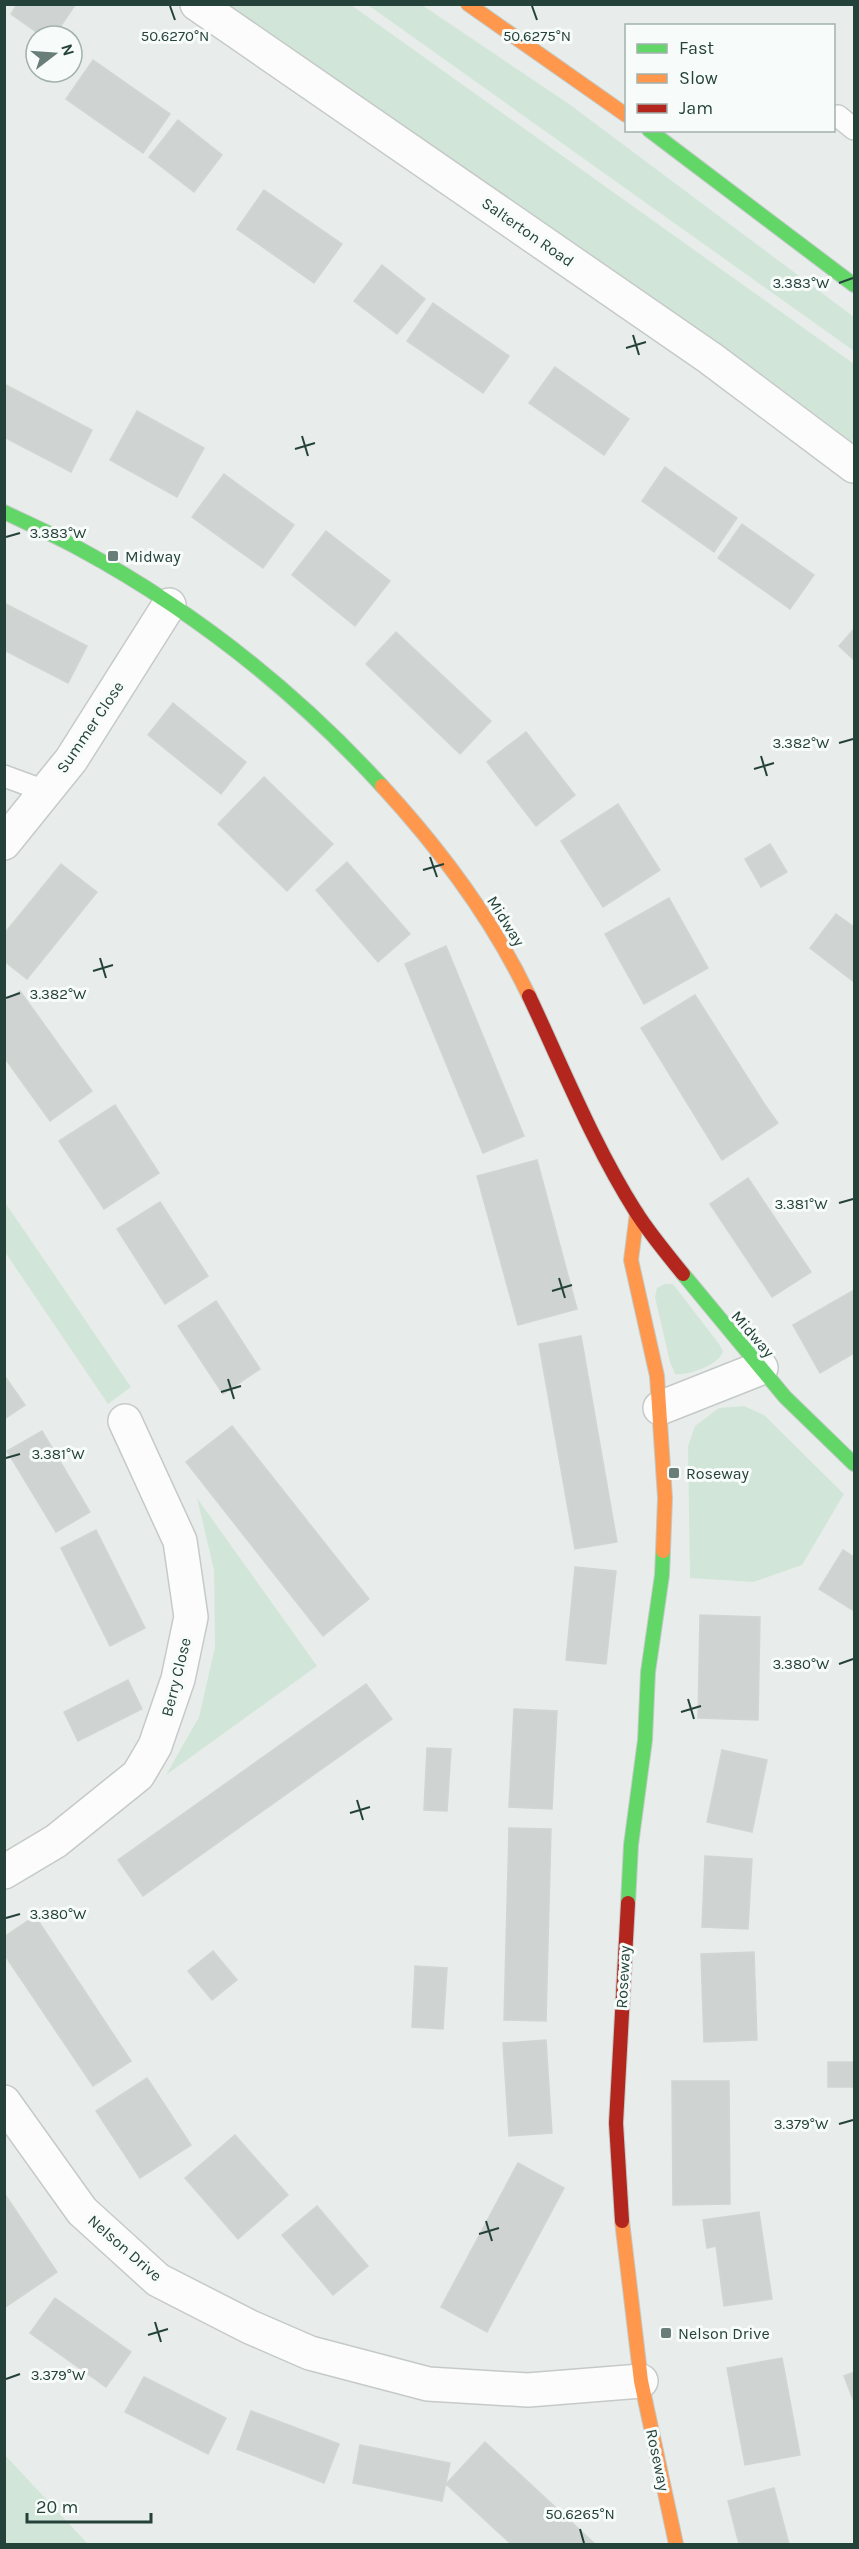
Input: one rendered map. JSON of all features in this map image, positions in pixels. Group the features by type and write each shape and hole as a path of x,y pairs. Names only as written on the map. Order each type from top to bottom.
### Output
{"street":[{"name":"Salterton Road","path":"197,4 710,358 855,466"},
{"path":"468,4 625,114"},
{"path":"652,132 855,285"},
{"name":"Midway","path":"4,512 54,534 123,573 226,642 318,722 392,796 443,855 511,960 603,1151 637,1213 711,1311 794,1408 855,1464"},
{"name":"Summer Close","path":"4,843 71,760 169,605"},
{"name":"Roseway","path":"637,1213 631,1260 657,1377 665,1498 662,1575 648,1672 645,1740 631,1845 616,2123 624,2248 641,2381 676,2544"},
{"path":"660,1408 761,1368"},
{"name":"Berry Close","path":"4,1872 56,1841 138,1775 155,1746 178,1679 191,1617 180,1542 124,1421"},
{"name":"Nelson Drive","path":"4,2102 82,2211 158,2280 309,2353 429,2384 528,2390 641,2381"}],"lane":[{"path":"838,116 855,129"},
{"path":"4,776 45,791"}],"green space":[{"path":"228,5 351,5 854,364 854,447 595,261"},
{"path":"368,5 422,5 569,104 854,317 854,351"},
{"path":"4,1201 131,1387 108,1404 5,1252"},
{"path":"664,1284 673,1284 723,1351 721,1356 710,1365 695,1371 675,1374 670,1362 655,1297 657,1288"},
{"path":"744,1406 764,1415 844,1494 802,1565 753,1582 690,1578 688,1446 695,1426 719,1408"},
{"path":"197,1498 317,1666 166,1775 199,1717 215,1647 214,1570"},
{"path":"4,2454 88,2544 5,2544"}],"building":[{"path":"17,4 75,5 62,24 25,24 11,14"},
{"path":"93,60 170,114 143,153 66,99 76,84 84,84 84,73"},
{"path":"178,120 222,155 194,192 149,157"},
{"path":"264,190 342,244 314,283 237,229"},
{"path":"382,265 425,299 397,334 354,301"},
{"path":"433,303 509,356 483,393 407,341"},
{"path":"555,367 629,419 604,455 529,403"},
{"path":"4,384 92,430 71,472 4,437"},
{"path":"137,411 204,448 177,497 110,460"},
{"path":"665,467 737,518 714,552 642,501"},
{"path":"224,474 294,525 263,568 192,517"},
{"path":"742,524 814,575 790,609 718,558"},
{"path":"326,531 390,581 355,626 292,575"},
{"path":"4,603 87,646 68,683 4,650"},
{"path":"854,629 854,660 839,646"},
{"path":"396,632 491,721 460,754 366,664"},
{"path":"173,703 246,762 221,794 148,735"},
{"path":"526,732 575,795 536,826 487,762"},
{"path":"264,777 333,844 287,891 218,824"},
{"path":"618,804 660,870 603,907 561,841"},
{"path":"770,844 787,872 761,887 745,859"},
{"path":"347,862 410,934 378,962 316,890"},
{"path":"61,864 97,892 27,979 4,961 4,934"},
{"path":"669,898 708,968 644,1004 605,934"},
{"path":"836,914 854,927 854,982 810,948"},
{"path":"446,946 524,1136 483,1153 405,964"},
{"path":"20,991 92,1091 50,1121 4,1057 4,1002"},
{"path":"695,995 778,1123 722,1160 641,1028"},
{"path":"115,1105 159,1173 104,1209 59,1141"},
{"path":"537,1160 577,1309 518,1325 477,1176"},
{"path":"748,1178 811,1272 772,1297 710,1204"},
{"path":"160,1202 208,1276 165,1304 117,1229"},
{"path":"854,1290 854,1353 820,1373 793,1325"},
{"path":"216,1301 260,1369 223,1394 178,1326"},
{"path":"581,1336 617,1542 575,1549 539,1344"},
{"path":"4,1375 25,1405 4,1419"},
{"path":"232,1426 369,1599 323,1636 186,1462"},
{"path":"42,1431 90,1512 56,1532 7,1451"},
{"path":"96,1530 145,1628 110,1646 61,1548"},
{"path":"843,1550 854,1557 854,1611 819,1589"},
{"path":"575,1567 616,1571 606,1664 566,1660"},
{"path":"700,1615 760,1617 758,1720 698,1718"},
{"path":"128,1680 142,1709 78,1741 64,1712"},
{"path":"366,1684 392,1719 143,1896 118,1860"},
{"path":"514,1709 557,1711 552,1809 509,1807"},
{"path":"427,1748 451,1749 447,1811 424,1810"},
{"path":"722,1750 767,1760 752,1832 707,1822"},
{"path":"509,1828 551,1829 546,2021 504,2020"},
{"path":"705,1856 752,1859 748,1929 702,1927"},
{"path":"35,1916 131,2061 93,2086 4,1954 4,1937"},
{"path":"213,1951 237,1980 212,2000 188,1971"},
{"path":"754,1952 757,2040 704,2042 701,1954"},
{"path":"415,1966 447,1968 443,2029 412,2027"},
{"path":"546,2040 552,2133 509,2136 503,2043"},
{"path":"828,2062 854,2062 854,2087 828,2087"},
{"path":"147,2078 191,2145 140,2178 96,2111"},
{"path":"672,2081 729,2081 730,2204 673,2205"},
{"path":"235,2135 288,2195 238,2239 185,2178"},
{"path":"518,2163 564,2188 487,2332 441,2307"},
{"path":"4,2193 57,2272 4,2308"},
{"path":"317,2206 368,2266 333,2295 282,2235"},
{"path":"759,2212 772,2299 724,2306 716,2246 707,2248 703,2220"},
{"path":"55,2298 131,2352 106,2387 30,2333"},
{"path":"782,2358 800,2455 745,2465 727,2368"},
{"path":"854,2372 854,2402 844,2376"},
{"path":"144,2377 226,2418 208,2454 125,2412"},
{"path":"251,2411 339,2444 324,2483 237,2449"},
{"path":"485,2442 595,2544 511,2544 446,2484"},
{"path":"360,2445 450,2463 442,2501 353,2483"},
{"path":"774,2488 789,2544 739,2544 728,2501"}],"traffic: fast":[{"path":"652,132 854,285"},
{"path":"4,512 69,543 120,572 201,625 240,654 314,717 382,786"},
{"path":"683,1274 785,1397 854,1464"},
{"path":"628,1903 631,1845 645,1740 648,1672 662,1575 663,1551"}],"traffic: slow":[{"path":"468,4 625,114"},
{"path":"382,786 424,834 482,912 529,996"},
{"path":"637,1213 631,1260 657,1376 665,1498 663,1551"},
{"path":"622,2221 641,2381 676,2544"}],"traffic: jam":[{"path":"529,996 592,1133 620,1186 647,1228 683,1274"},
{"path":"622,2221 616,2123 628,1903"}],"place":[{"name":"Midway","path":"113,556"},
{"name":"Roseway","path":"674,1473"},
{"name":"Nelson Drive","path":"666,2333"}]}
